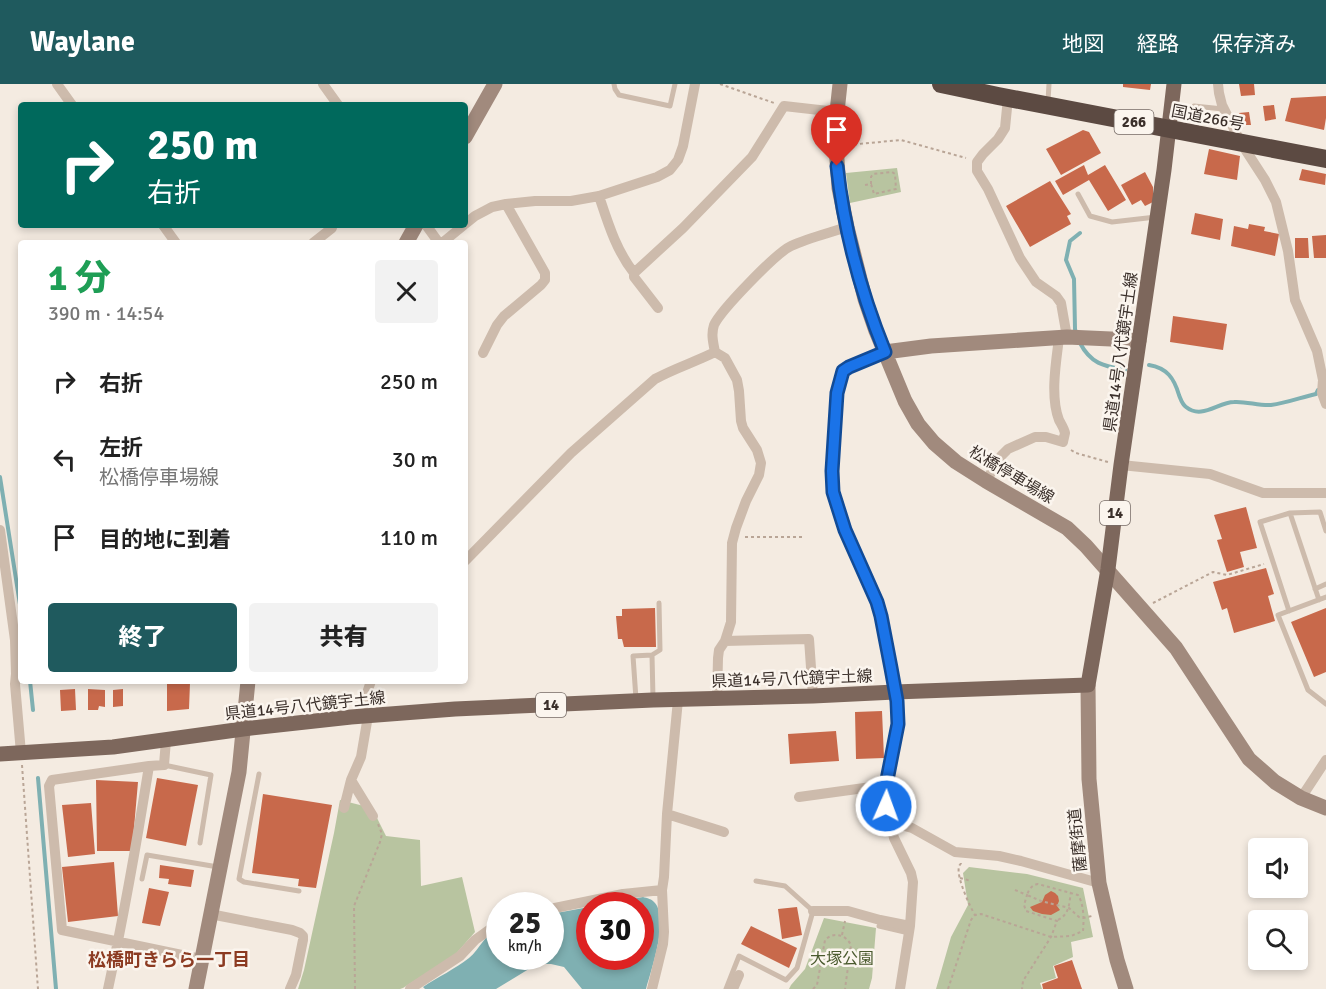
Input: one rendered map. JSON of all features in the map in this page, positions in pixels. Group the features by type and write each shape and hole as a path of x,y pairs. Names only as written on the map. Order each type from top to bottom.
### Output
{"highway":[{"name":"国道266号","path":"942,84 1001,93 1048,106 1326,159"}],"main road":[{"name":"県道14号八代鏡宇土線","path":"0,754 113,747 243,729 455,709 1088,685 1108,569 1174,84"}],"street":[{"path":"57,84 70,102"},
{"path":"323,84 336,102"},
{"path":"468,132 495,84"},
{"path":"468,222 492,207 534,201 571,201 599,196 657,177 670,170 678,160 696,84"},
{"name":"松橋停車場線","path":"840,84 836,146 839,188 847,227 866,299 885,352 905,401 918,424 934,443 956,462 1067,528 1108,569 1176,648 1204,687 1249,759 1275,782 1301,798 1326,808"},
{"path":"1218,84 1220,99 1225,110 1276,202 1288,251 1295,300 1317,351 1324,398"},
{"path":"986,481 1008,448 1035,437 1046,437 1063,442 1065,433 1055,403 1055,374 1070,337 1061,303 1056,296 1036,282 1020,258 988,189 977,171 977,162 1005,128 1001,93"},
{"path":"634,273 683,228 752,157 784,106 837,112"},
{"path":"599,196 618,248 634,273 634,277 658,308"},
{"path":"483,353 504,316 545,280 545,273 507,204"},
{"path":"717,699 717,658 731,622 733,537 746,501 759,475 761,463 757,450 743,428 736,380 725,358 715,352 712,337 713,326 719,316 777,254 790,246 847,227"},
{"path":"317,240 332,228"},
{"path":"428,228 438,240"},
{"path":"445,240 460,228"},
{"path":"900,989 913,882 911,873 898,848 886,806 886,785 898,724 895,692 881,616 845,530 833,492 832,471 837,393 843,371 885,352 931,346 1070,337 1139,341"},
{"path":"468,558 571,453 656,379 671,370 715,352"},
{"path":"1121,465 1210,474 1263,493 1326,493"},
{"path":"0,530 15,640 19,753"},
{"path":"725,641 810,639 813,696"},
{"path":"196,989 239,772 248,684"},
{"path":"344,808 351,780 361,757 364,702 370,684"},
{"name":"薩摩街道","path":"1088,685 1089,779 1099,883 1126,989"},
{"path":"652,989 664,938 662,890 678,700"},
{"path":"165,740 165,765 52,780 49,786 62,930 201,959"},
{"path":"1301,798 1326,760"},
{"path":"108,989 149,766"},
{"path":"351,780 373,816"},
{"path":"799,797 886,785"},
{"path":"667,814 723,832"},
{"path":"890,822 912,828 955,852 999,856 1099,883"},
{"path":"564,906 623,894 662,890"},
{"path":"813,912 848,911 909,929"},
{"path":"210,914 287,928 300,933 303,940 296,975 290,989"},
{"path":"411,989 460,956 486,931"},
{"path":"733,989 739,975"}],"lane":[{"path":"614,84 619,95 670,106 675,84"},
{"path":"1048,106 1049,84"},
{"path":"1194,106 1225,110"},
{"path":"1078,194 1090,216 1112,222 1157,217"},
{"path":"1289,611 1260,522 1290,513 1320,512 1326,531"},
{"path":"1290,513 1319,600"},
{"path":"1315,589 1326,584"},
{"path":"1326,597 1278,615 1308,690 1326,704"},
{"path":"636,701 633,656 652,655 660,650 659,603"},
{"path":"652,655 653,700"},
{"path":"165,765 211,775 200,843"},
{"path":"259,774 239,879 244,882 299,891"},
{"path":"142,879 147,855 220,867"},
{"path":"726,989 739,956 786,980 797,968 813,912 785,886 756,881"},
{"path":"879,926 909,929"}],"path":[{"path":"720,84 784,106"},
{"path":"836,146 901,140 977,162"},
{"path":"892,172 895,174 896,189 874,194 871,184 873,174 892,172"},
{"path":"865,185 871,184"},
{"path":"1063,442 1076,453 1121,465"},
{"path":"733,537 804,537"},
{"path":"1143,609 1213,572 1227,575 1273,561"},
{"path":"19,753 38,989"},
{"path":"355,989 354,906 382,834 373,816"},
{"path":"968,854 959,866 960,878 975,915"},
{"path":"960,878 971,881"},
{"path":"948,989 971,920 975,915 981,914 1051,937 1063,937 1083,931 1078,895 1038,884 1030,888 1024,905 1026,911 1057,921"},
{"path":"1015,890 1041,901 1069,908 1079,917 1092,916"},
{"path":"1022,989 1023,981 1051,937 1057,921 1065,915 1069,908 1071,892"},
{"path":"813,989 817,985 825,940 833,935 842,935 851,945 845,989"}],"green space":[{"path":"897,168 901,192 850,203 846,173"},
{"path":"340,800 372,808 386,836 420,840 421,886 462,877 475,932 455,955 400,989 298,989"},
{"path":"969,867 1027,874 1083,888 1093,937 1071,942 1073,957 1053,966 1056,978 1040,983 1042,989 936,989 951,937 968,905 963,873"},
{"name":"大塚公園","path":"824,918 876,928 869,989 789,989 805,969"}],"water":[{"path":"654,902 659,911 660,921 654,961"},
{"path":"576,909 576,970 652,970 646,989 582,989 564,967 564,912"},
{"path":"486,939 486,970 527,970 496,989 425,989 423,987 458,966"}],"building":[{"path":"1123,84 1151,84 1150,90 1123,87"},
{"path":"1239,84 1254,84 1255,95 1241,96"},
{"path":"1326,96 1324,130 1285,121 1291,98"},
{"path":"1274,105 1276,119 1265,121 1263,106"},
{"path":"1249,112 1251,125 1241,125 1239,113"},
{"path":"1083,130 1089,132 1101,153 1061,175 1046,149"},
{"path":"1209,149 1240,156 1237,180 1204,174"},
{"path":"1084,165 1088,175 1105,165 1126,200 1108,211 1089,180 1063,195 1055,181"},
{"path":"1302,169 1326,174 1325,185 1299,180"},
{"path":"1145,172 1153,187 1153,202 1145,206 1141,200 1132,205 1121,185"},
{"path":"1050,181 1071,214 1067,216 1071,224 1030,247 1006,206"},
{"path":"1195,213 1223,219 1220,240 1191,234"},
{"path":"1249,224 1265,227 1264,231 1279,234 1275,256 1231,246 1234,226 1248,229"},
{"path":"1326,235 1326,258 1314,258 1312,236"},
{"path":"1295,238 1308,238 1309,258 1295,258"},
{"path":"1173,316 1227,324 1223,350 1170,342"},
{"path":"1246,507 1257,548 1240,552 1244,567 1227,572 1217,540 1222,539 1214,515"},
{"path":"1266,568 1274,594 1268,596 1275,621 1234,633 1227,608 1222,610 1213,582"},
{"path":"655,608 656,647 624,647 622,639 618,639 616,616 622,616 622,609"},
{"path":"1326,608 1326,672 1314,677 1291,622"},
{"path":"167,684 190,684 189,709 167,711"},
{"path":"75,689 76,710 61,711 60,690"},
{"path":"88,689 105,690 105,707 99,706 98,710 88,710"},
{"path":"123,689 123,706 113,707 113,690"},
{"path":"882,711 884,758 856,759 855,712"},
{"path":"836,731 839,761 790,764 788,734"},
{"path":"157,778 198,785 186,846 146,838"},
{"path":"96,780 138,782 132,851 97,851"},
{"path":"263,794 332,805 316,888 298,886 299,879 252,873"},
{"path":"91,803 95,854 68,857 62,805"},
{"path":"114,862 118,916 68,922 62,867"},
{"path":"160,865 194,870 191,887 168,884 169,879 159,878"},
{"path":"149,888 169,892 160,926 142,923"},
{"path":"1051,891 1058,896 1057,906 1060,910 1051,915 1033,911 1030,907 1042,902 1045,895"},
{"path":"797,907 802,935 782,939 778,909"},
{"path":"751,926 797,948 789,968 741,944"},
{"path":"1072,960 1082,989 1043,989 1042,984 1058,978 1054,966"}],"waterway":[{"path":"1076,333 1074,279 1066,260 1070,241 1080,233"},
{"path":"1080,343 1094,360 1125,370"},
{"path":"1149,365 1165,371 1175,384 1184,405 1198,412 1234,402 1277,404 1316,394 1318,390"},
{"path":"0,477 18,592"},
{"path":"30,684 33,710"},
{"path":"38,778 56,989"}],"district":[{"name":"松橋町きらら一丁目","path":"169,960"}],"route":[{"path":"837,166 839,188 856,264 876,331 885,352 843,371 837,393 832,471 833,492 845,530 881,616 897,701 898,724 886,785 886,806"}]}
